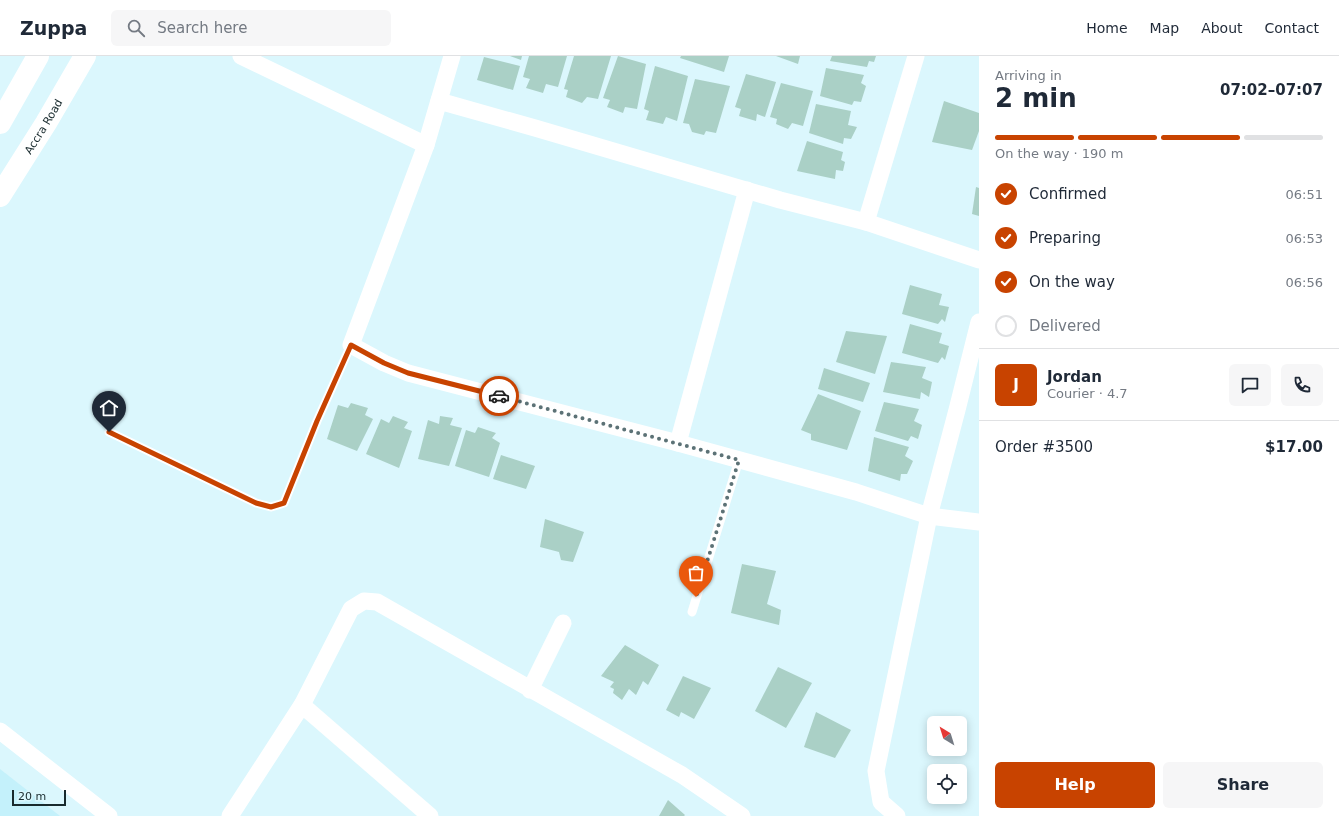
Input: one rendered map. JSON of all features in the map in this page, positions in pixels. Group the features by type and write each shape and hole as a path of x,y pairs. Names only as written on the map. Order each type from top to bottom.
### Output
{"highway":[{"path":"0,123 38,56"},
{"name":"Accra Road","path":"0,196 46,123 85,56"}],"street":[{"path":"241,56 426,145"},
{"path":"452,56 426,145 351,345 384,363 408,373 678,443 856,492 929,516 979,522"},
{"path":"866,222 916,56"},
{"path":"439,101 780,200 866,222 979,260"},
{"path":"678,443 747,190"},
{"path":"896,816 881,802 876,771 929,516 979,322"},
{"path":"230,816 302,705 351,609 364,601 377,602 530,690 682,774 742,816"},
{"path":"530,690 563,623"},
{"path":"302,705 430,816"},
{"path":"0,731 110,816"}],"lane":[{"path":"109,432 256,503 271,507 284,503 317,421 351,345"},
{"path":"692,612 739,460"}],"shaded area":[{"path":"0,769 60,816 0,816"}],"building":[{"path":"510,56 522,56 521,60"},
{"path":"529,56 567,56 558,87 546,84 543,93 526,88 530,79 523,77"},
{"path":"574,56 611,56 598,99 587,97 582,103 566,97 568,90 564,89"},
{"path":"618,56 646,64 637,109 625,107 623,113 607,107 610,100 603,98"},
{"path":"681,56 729,56 724,72 680,58"},
{"path":"776,56 800,56 798,64"},
{"path":"832,56 876,56 874,62 869,61 867,67 830,61"},
{"path":"484,57 520,66 513,90 477,80"},
{"path":"655,66 688,76 677,121 666,117 663,124 646,120 649,111 644,109"},
{"path":"826,68 864,75 861,83 866,86 861,102 854,101 852,105 820,96"},
{"path":"746,74 776,82 765,117 757,114 756,121 739,116 741,109 735,107"},
{"path":"695,79 730,86 716,133 706,131 704,135 692,132 689,124 683,123"},
{"path":"781,83 813,91 803,126 792,123 788,129 776,124 777,119 770,117"},
{"path":"944,101 979,113 979,131 972,150 932,142"},
{"path":"816,104 851,111 848,125 857,127 851,139 844,138 843,144 809,133"},
{"path":"807,141 843,152 841,160 845,162 843,171 836,170 835,179 797,171"},
{"path":"976,187 979,188 979,216 972,214"},
{"path":"910,285 942,294 939,305 949,307 945,322 942,319 938,324 902,314"},
{"path":"910,324 942,333 939,343 949,346 945,360 942,357 938,363 902,353"},
{"path":"846,331 887,336 875,374 836,362"},
{"path":"891,362 926,367 922,378 932,382 929,397 921,392 920,399 883,392"},
{"path":"824,368 870,383 863,402 818,389"},
{"path":"818,394 861,411 847,450 811,440 811,434 801,430"},
{"path":"884,402 919,409 914,421 922,425 918,439 911,436 908,441 875,431"},
{"path":"351,403 368,408 365,415 373,419 357,451 327,439 338,405 348,408"},
{"path":"393,416 408,422 404,428 412,431 399,468 366,454 381,419 389,423"},
{"path":"440,416 453,418 450,425 462,428 449,466 418,459 428,420 439,424"},
{"path":"478,427 496,433 492,438 500,443 489,477 455,466 466,430 475,433"},
{"path":"874,437 909,447 905,456 913,461 907,474 901,474 900,481 868,471"},
{"path":"501,455 535,466 526,489 493,479"},
{"path":"545,519 584,532 573,562 561,560 559,552 540,547"},
{"path":"742,564 776,571 767,604 781,610 779,625 731,613"},
{"path":"625,645 659,665 648,685 643,681 636,695 629,689 622,700 613,693 614,689 610,687 614,682 601,676"},
{"path":"778,667 812,683 786,728 755,711"},
{"path":"683,676 711,688 694,719 681,712 679,717 666,710"},
{"path":"816,712 851,730 835,758 804,747"},
{"path":"668,800 685,815 659,816"}],"way so far":[{"path":"499,396 739,460 696,597"}],"route":[{"path":"109,432 256,503 271,507 284,503 317,421 351,345 384,363 408,373 499,396"}]}
